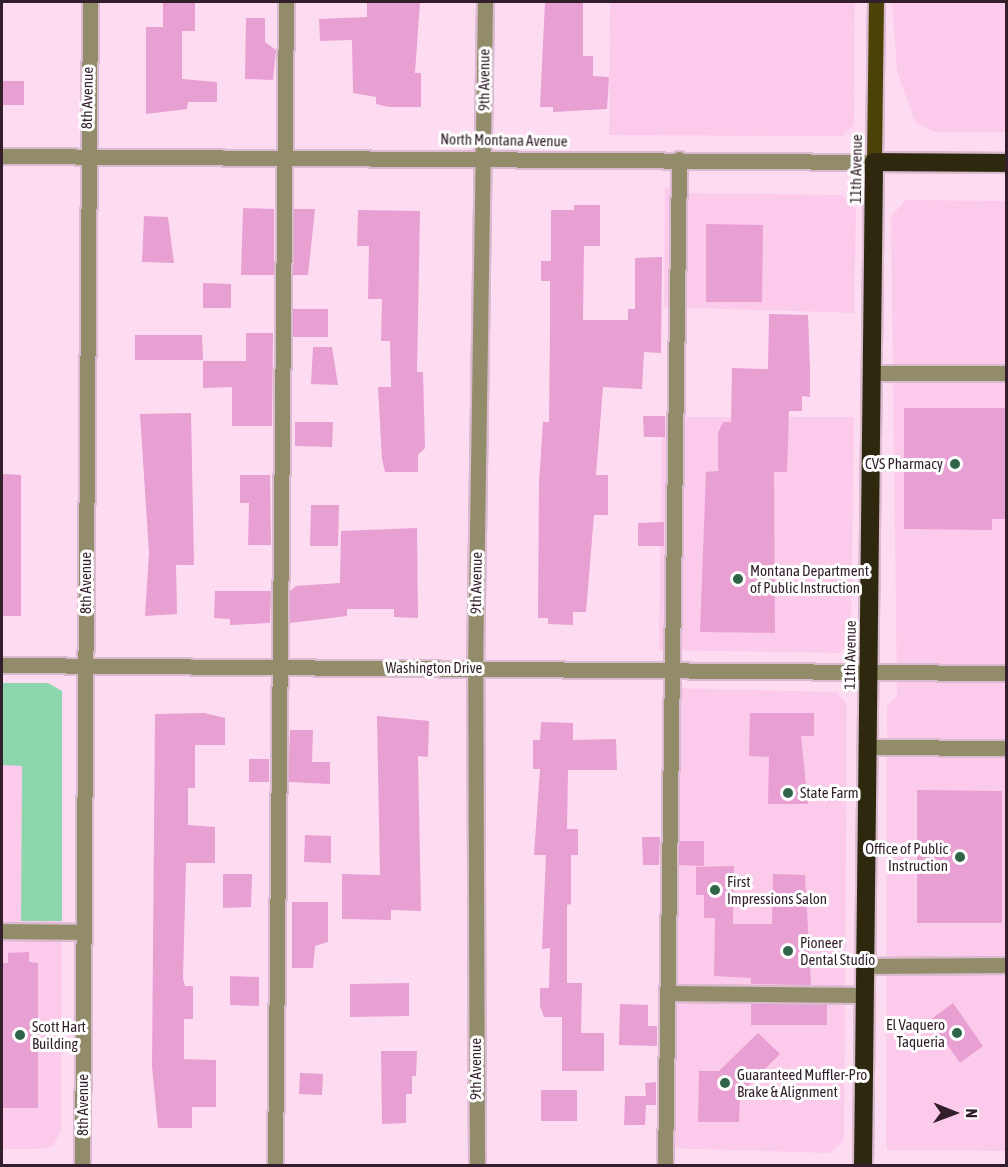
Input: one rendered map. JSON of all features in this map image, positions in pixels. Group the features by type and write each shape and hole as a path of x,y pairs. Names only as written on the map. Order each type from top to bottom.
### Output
{"highway":[{"name":"North Montana Avenue","path":"874,162 1006,163"},
{"name":"11th Avenue","path":"863,1166 874,162"}],"main road":[{"name":"11th Avenue","path":"874,162 876,2"}],"street":[{"name":"8th Avenue","path":"82,1166 86,666 86,156 90,2"},
{"path":"275,1166 286,2"},
{"name":"9th Avenue","path":"477,1166 475,669 485,2"},
{"name":"North Montana Avenue","path":"2,156 484,157 874,162"},
{"path":"665,1166 679,159"},
{"path":"871,373 1006,373"},
{"name":"Washington Drive","path":"2,665 1006,673"},
{"path":"866,747 1006,747"},
{"path":"2,931 84,932"},
{"path":"865,966 1006,965"},
{"path":"667,993 864,995"}],"shaded area":[{"path":"610,2 855,2 854,125 843,136 609,135"},
{"path":"892,2 1006,2 1006,132 934,132 915,122 897,71"},
{"path":"665,187 685,193 843,195 856,210 854,313 664,307"},
{"path":"906,200 1006,201 1006,1151 887,1150 887,706 897,696 891,216"},
{"path":"662,417 854,417 851,641 840,653 659,650"},
{"path":"664,688 837,692 847,705 844,1141 829,1153 661,1148"},
{"path":"2,765 22,765 21,921 62,921 61,1131 52,1147 36,1149 2,1149"}],"green space":[{"path":"2,683 48,683 62,691 62,921 21,921 22,766 2,765"}],"building":[{"path":"163,2 195,2 195,31 182,31 182,79 217,82 217,102 188,102 187,109 146,114 146,27 163,27"},
{"path":"367,2 420,2 415,73 421,73 421,107 389,107 376,104 376,97 353,93 352,40 320,41 319,19 367,17"},
{"path":"545,2 583,2 583,56 593,56 593,76 609,77 607,109 553,112 553,107 540,107"},
{"path":"246,18 265,18 265,42 276,50 273,80 245,79"},
{"path":"2,81 24,81 24,105 2,105"},
{"path":"574,205 600,205 600,246 584,246 583,320 628,320 628,309 635,309 635,258 662,257 661,353 644,352 642,389 603,387 596,475 608,475 608,515 594,515 586,612 573,612 573,625 548,624 548,618 538,618 539,482 543,422 549,422 550,330 550,281 541,281 541,261 551,261 551,210 574,210"},
{"path":"243,208 274,209 274,275 241,275"},
{"path":"294,209 315,209 308,275 293,275"},
{"path":"358,210 420,211 417,372 423,372 425,448 418,455 418,472 385,472 382,459 378,387 391,387 390,341 381,341 382,299 368,299 369,246 357,246"},
{"path":"144,216 168,217 174,263 142,262"},
{"path":"706,224 763,225 762,302 706,302"},
{"path":"203,283 231,284 231,308 203,308"},
{"path":"293,309 328,309 328,337 293,337"},
{"path":"769,314 808,315 810,369 810,397 802,396 802,411 789,411 787,472 774,472 775,633 700,632 706,472 718,471 718,433 723,422 731,422 732,368 768,369"},
{"path":"246,333 273,333 272,426 232,426 232,387 203,388 203,361 246,361"},
{"path":"135,335 202,335 203,360 135,360"},
{"path":"313,347 332,347 338,385 311,384"},
{"name":"CVS Pharmacy","path":"904,408 1006,408 1006,519 992,519 992,530 904,529"},
{"path":"191,413 194,565 176,565 177,614 145,616 149,553 140,414"},
{"path":"643,416 665,416 665,437 644,437"},
{"path":"295,422 333,422 332,447 295,446"},
{"path":"2,474 21,475 21,616 2,616"},
{"path":"240,475 270,475 271,545 248,545 249,503 240,503"},
{"path":"311,505 339,505 338,546 310,546"},
{"path":"664,522 664,546 638,546 638,523"},
{"path":"417,528 418,618 394,617 394,609 347,609 347,616 290,623 290,591 296,586 340,583 341,531"},
{"path":"215,591 271,591 270,623 230,625 230,619 214,618"},
{"path":"204,713 225,718 225,745 195,745 195,788 188,788 188,825 215,827 215,863 186,863 183,979 185,986 193,986 193,1019 184,1019 184,1059 216,1060 216,1107 192,1107 192,1128 158,1128 152,1066 155,714"},
{"path":"750,713 814,713 814,736 801,736 808,804 768,804 769,757 749,756"},
{"path":"377,716 429,721 428,757 418,756 421,911 391,910 391,920 342,919 342,874 380,875"},
{"path":"541,722 573,723 573,740 616,739 617,770 568,770 567,829 578,829 578,855 571,855 571,904 567,905 567,983 582,983 581,1033 604,1033 604,1071 562,1071 562,1017 544,1017 540,1006 540,988 549,988 550,948 542,949 546,855 534,855 540,769 533,769 533,740 540,740"},
{"path":"290,730 313,730 312,762 330,762 330,784 288,782"},
{"path":"249,759 269,759 269,782 249,782"},
{"name":"Office of Public Instruction","path":"917,790 1002,791 1002,923 917,923"},
{"path":"305,835 331,836 331,863 304,862"},
{"path":"642,837 660,837 659,865 643,865"},
{"path":"679,841 704,841 704,866 679,865"},
{"path":"734,866 733,924 772,924 773,874 805,875 811,985 751,984 751,978 714,976 715,918 704,918 704,895 696,895 696,867"},
{"path":"223,874 252,874 251,907 223,908"},
{"path":"292,902 328,902 328,942 315,946 313,968 292,968"},
{"name":"Scott Hart Building","path":"29,952 29,962 38,963 38,1108 2,1108 2,963 8,963 8,953"},
{"path":"230,976 259,977 259,1006 230,1005"},
{"path":"409,983 409,1016 350,1017 350,984"},
{"name":"El Vaquero Taqueria","path":"953,1003 983,1046 960,1063 930,1020"},
{"path":"620,1004 648,1005 648,1026 657,1026 657,1046 619,1045"},
{"path":"751,1004 827,1004 827,1025 751,1025"},
{"name":"Guaranteed Muffler-Pro Brake & Alignment","path":"758,1033 780,1054 740,1094 739,1122 698,1122 699,1071 719,1071"},
{"path":"381,1051 417,1051 416,1076 412,1076 412,1094 406,1094 406,1123 382,1124"},
{"path":"300,1073 323,1074 322,1095 299,1094"},
{"path":"656,1082 656,1105 646,1105 645,1125 624,1125 625,1096 646,1096 645,1083"},
{"path":"541,1090 577,1090 577,1121 541,1121"}],"place":[{"name":"CVS Pharmacy","path":"955,464"},
{"name":"Montana Department of Public Instruction","path":"738,579"},
{"name":"State Farm","path":"788,793"},
{"name":"Office of Public Instruction","path":"960,857"},
{"name":"First Impressions Salon","path":"715,890"},
{"name":"Pioneer Dental Studio","path":"788,951"},
{"name":"El Vaquero Taqueria","path":"957,1033"},
{"name":"Scott Hart Building","path":"20,1035"},
{"name":"Guaranteed Muffler-Pro Brake & Alignment","path":"725,1083"}]}
